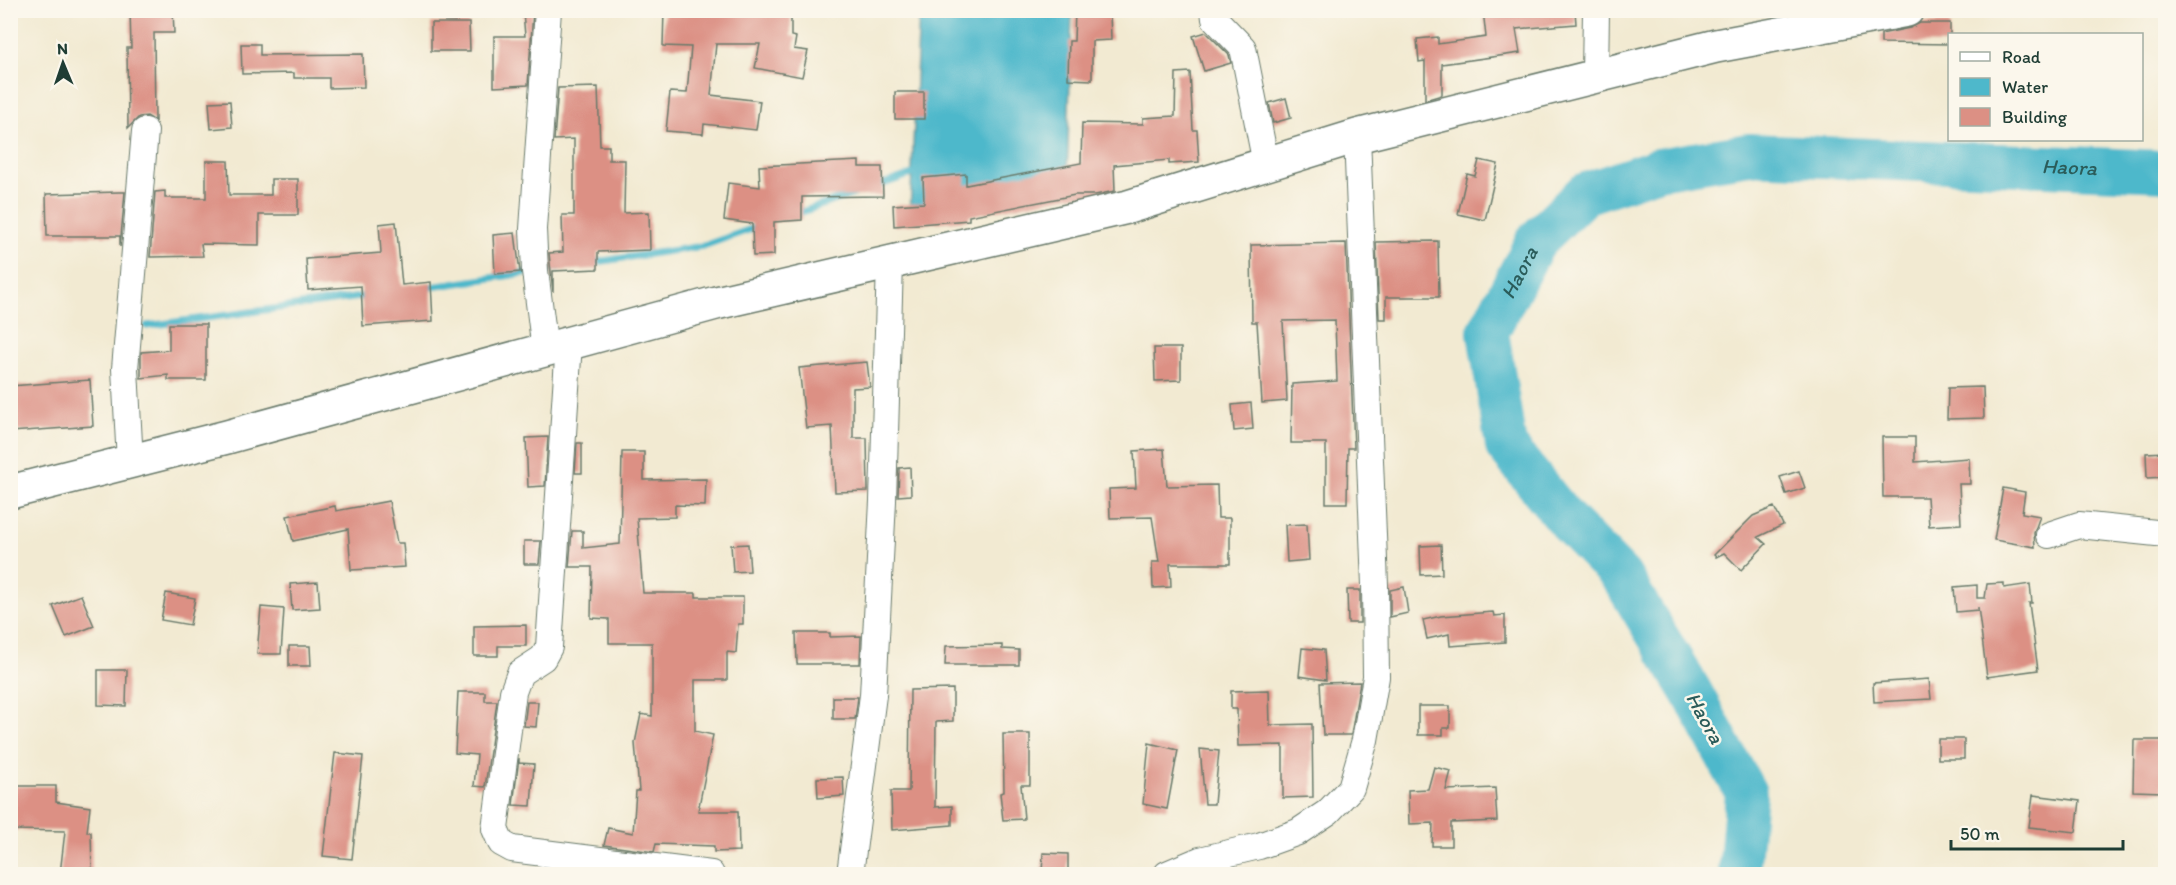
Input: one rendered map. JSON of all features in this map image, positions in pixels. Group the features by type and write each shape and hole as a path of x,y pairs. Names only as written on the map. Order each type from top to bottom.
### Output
{"main road":[{"path":"10,492 130,462 716,303 1128,207 1357,136 1716,46 1896,11"}],"street":[{"path":"548,10 533,230 535,272 557,347 549,647 543,658 520,673 513,692 495,829 501,843 512,849 711,874"},
{"path":"1214,10 1215,19 1243,48 1266,164"},
{"path":"1595,76 1596,10"},
{"path":"130,462 125,369 145,131"},
{"path":"1167,874 1200,860 1259,846 1298,832 1328,812 1351,788 1365,740 1376,677 1375,585 1357,136"},
{"path":"850,874 873,695 883,501 890,262"},
{"path":"2049,535 2079,525 2166,534"}],"water":[{"path":"919,11 1072,11 1067,178 910,214"}],"building":[{"path":"130,10 173,10 174,33 154,33 155,121 147,116 139,117 128,128 127,48 131,48"},
{"path":"664,10 791,10 791,36 796,37 794,49 808,51 802,77 755,68 760,44 716,44 711,95 760,101 756,130 704,124 703,134 666,131 670,92 687,93 691,47 663,46"},
{"path":"1075,10 1110,12 1111,40 1092,41 1092,80 1068,79 1069,41 1074,41"},
{"path":"1483,10 1575,10 1576,24 1516,29 1520,53 1442,64 1442,95 1425,100 1425,61 1419,62 1417,39 1438,37 1438,44 1486,37"},
{"path":"533,11 528,85 494,87 494,36 525,36 523,12"},
{"path":"431,23 469,23 470,51 431,51"},
{"path":"1920,23 1950,23 1948,44 1881,43 1881,34 1910,28"},
{"path":"1206,32 1229,55 1231,63 1204,71 1193,36"},
{"path":"241,44 260,44 260,55 363,54 364,87 329,88 329,78 294,78 294,73 242,74"},
{"path":"1190,72 1193,130 1197,130 1199,162 1169,164 1169,160 1114,165 1115,191 1095,195 1075,195 969,216 969,220 894,226 893,205 924,203 923,178 966,174 966,185 1081,163 1082,123 1143,124 1143,118 1175,116 1176,73"},
{"path":"598,87 600,146 609,146 609,160 625,160 624,213 649,212 650,250 598,252 598,269 553,271 553,292 549,253 563,252 562,215 574,215 574,139 554,140 558,88"},
{"path":"895,92 924,92 924,119 895,119"},
{"path":"1286,98 1291,118 1273,123 1269,103"},
{"path":"230,101 232,127 211,129 209,102"},
{"path":"1479,160 1498,164 1485,220 1458,214 1467,174 1475,176"},
{"path":"206,161 228,161 229,195 271,195 271,179 298,179 298,215 259,215 259,245 201,244 203,256 150,257 155,192 165,191 165,198 206,198"},
{"path":"859,161 859,167 882,167 883,196 802,197 802,220 774,222 774,255 753,256 752,224 724,220 728,183 760,187 759,166"},
{"path":"125,192 120,247 120,236 47,236 46,194"},
{"path":"396,222 402,285 431,282 433,321 363,326 361,286 308,290 306,259 381,253 379,224"},
{"path":"515,233 520,272 495,274 493,235"},
{"path":"1438,241 1439,297 1386,297 1386,319 1379,319 1376,242"},
{"path":"1346,243 1354,448 1348,448 1347,503 1326,503 1326,443 1291,443 1292,384 1337,381 1335,320 1283,321 1287,401 1262,403 1257,322 1252,322 1251,245"},
{"path":"169,324 206,324 206,380 168,380 168,375 141,378 141,352 169,350"},
{"path":"1154,348 1181,348 1181,380 1155,381"},
{"path":"867,362 870,387 853,388 853,438 867,438 868,491 835,492 832,426 806,428 799,368"},
{"path":"90,380 93,426 11,432 10,386"},
{"path":"1983,387 1984,418 1947,419 1948,388"},
{"path":"1251,403 1253,429 1234,431 1232,405"},
{"path":"548,437 545,486 528,487 526,438"},
{"path":"1882,437 1915,437 1915,462 1969,458 1970,484 1959,484 1961,524 1929,526 1927,497 1883,497"},
{"path":"577,443 582,443 582,473 575,473"},
{"path":"1164,449 1167,486 1217,485 1218,518 1230,518 1230,564 1170,564 1171,587 1153,588 1152,562 1159,562 1152,517 1110,518 1109,489 1136,488 1134,451"},
{"path":"622,452 644,452 644,480 706,479 705,506 675,505 675,517 637,518 643,593 696,593 696,597 743,597 743,624 738,624 736,653 727,652 727,680 695,680 695,731 713,735 698,811 738,811 739,851 714,852 714,846 656,844 654,852 604,845 608,828 633,833 636,791 639,791 635,743 641,714 652,716 652,643 609,643 609,619 591,618 592,567 569,567 572,531 583,531 583,548 620,544"},
{"path":"2166,452 2166,477 2147,478 2146,453"},
{"path":"910,467 911,495 898,496 899,468"},
{"path":"1799,471 1805,488 1786,494 1780,477"},
{"path":"2003,488 2025,492 2022,513 2040,516 2034,533 2035,547 1994,540"},
{"path":"389,501 397,543 403,543 405,567 351,570 348,529 293,541 287,516 335,506 336,511"},
{"path":"1774,507 1783,525 1758,537 1766,544 1741,570 1724,553 1716,557 1714,555 1753,516"},
{"path":"1307,524 1309,560 1287,562 1285,525"},
{"path":"524,541 541,541 539,564 524,564"},
{"path":"748,544 750,571 733,572 731,545"},
{"path":"1441,545 1442,574 1421,575 1420,546"},
{"path":"318,582 320,608 292,610 290,584"},
{"path":"2004,583 2004,588 2030,584 2032,603 2029,603 2038,670 1987,677 1978,607 1978,610 1956,612 1954,587 1977,585 1977,598 1985,598 1987,584"},
{"path":"1404,587 1408,613 1390,617 1390,590"},
{"path":"1347,590 1360,590 1360,623 1348,623"},
{"path":"166,593 195,598 190,625 161,620"},
{"path":"81,595 94,626 66,637 53,606"},
{"path":"261,607 284,609 281,654 257,654"},
{"path":"1493,612 1494,616 1505,615 1505,642 1450,646 1449,634 1427,639 1423,620 1441,616"},
{"path":"526,625 526,646 498,646 498,656 474,656 474,626"},
{"path":"796,633 830,633 830,637 861,636 860,664 797,664"},
{"path":"1002,645 1002,649 1019,650 1019,665 945,665 946,646"},
{"path":"289,646 310,646 311,666 289,666"},
{"path":"1302,648 1324,650 1326,680 1299,676"},
{"path":"98,670 127,670 126,706 98,705"},
{"path":"1929,679 1931,699 1874,702 1873,683"},
{"path":"1360,682 1351,735 1323,735 1320,683"},
{"path":"953,689 953,721 936,722 935,807 952,806 952,825 892,830 891,791 909,791 910,690"},
{"path":"1269,690 1270,725 1312,724 1313,797 1283,798 1283,745 1238,746 1237,709 1231,709 1231,691"},
{"path":"458,692 485,692 485,701 497,701 485,787 474,786 477,755 455,753"},
{"path":"833,697 858,697 855,719 833,719"},
{"path":"527,702 538,702 536,727 524,726"},
{"path":"1418,706 1450,706 1450,728 1443,728 1443,735 1418,735"},
{"path":"1003,734 1030,734 1030,785 1021,785 1024,819 1003,820 1000,793 1004,792"},
{"path":"1938,739 1964,739 1964,759 1938,759"},
{"path":"2134,740 2166,740 2163,792 2133,791"},
{"path":"1149,743 1178,750 1167,809 1143,804"},
{"path":"1200,749 1219,751 1214,804 1205,804"},
{"path":"335,753 363,756 352,859 323,856"},
{"path":"519,758 519,763 534,764 531,806 513,805"},
{"path":"1434,767 1451,771 1446,790 1495,788 1497,821 1451,823 1451,846 1432,846 1433,823 1409,824 1408,790 1428,789"},
{"path":"843,777 844,796 818,798 817,778"},
{"path":"14,786 56,786 56,802 90,807 87,832 91,832 92,874 60,874 65,831 13,830"},
{"path":"2033,795 2080,801 2076,832 2029,827"},
{"path":"1043,853 1068,854 1068,874 1042,874"},
{"path":"552,869 591,874 552,874"}],"waterway":[{"name":"Haora","path":"1739,874 1746,793 1691,691 1621,576 1568,522 1506,446 1488,332 1536,241 1584,194 1658,169 1749,154 2166,171"},
{"path":"875,187 912,174"},
{"path":"793,215 854,194"},
{"path":"590,263 703,246 760,226"},
{"path":"424,288 558,268"},
{"path":"147,326 368,296"}]}
